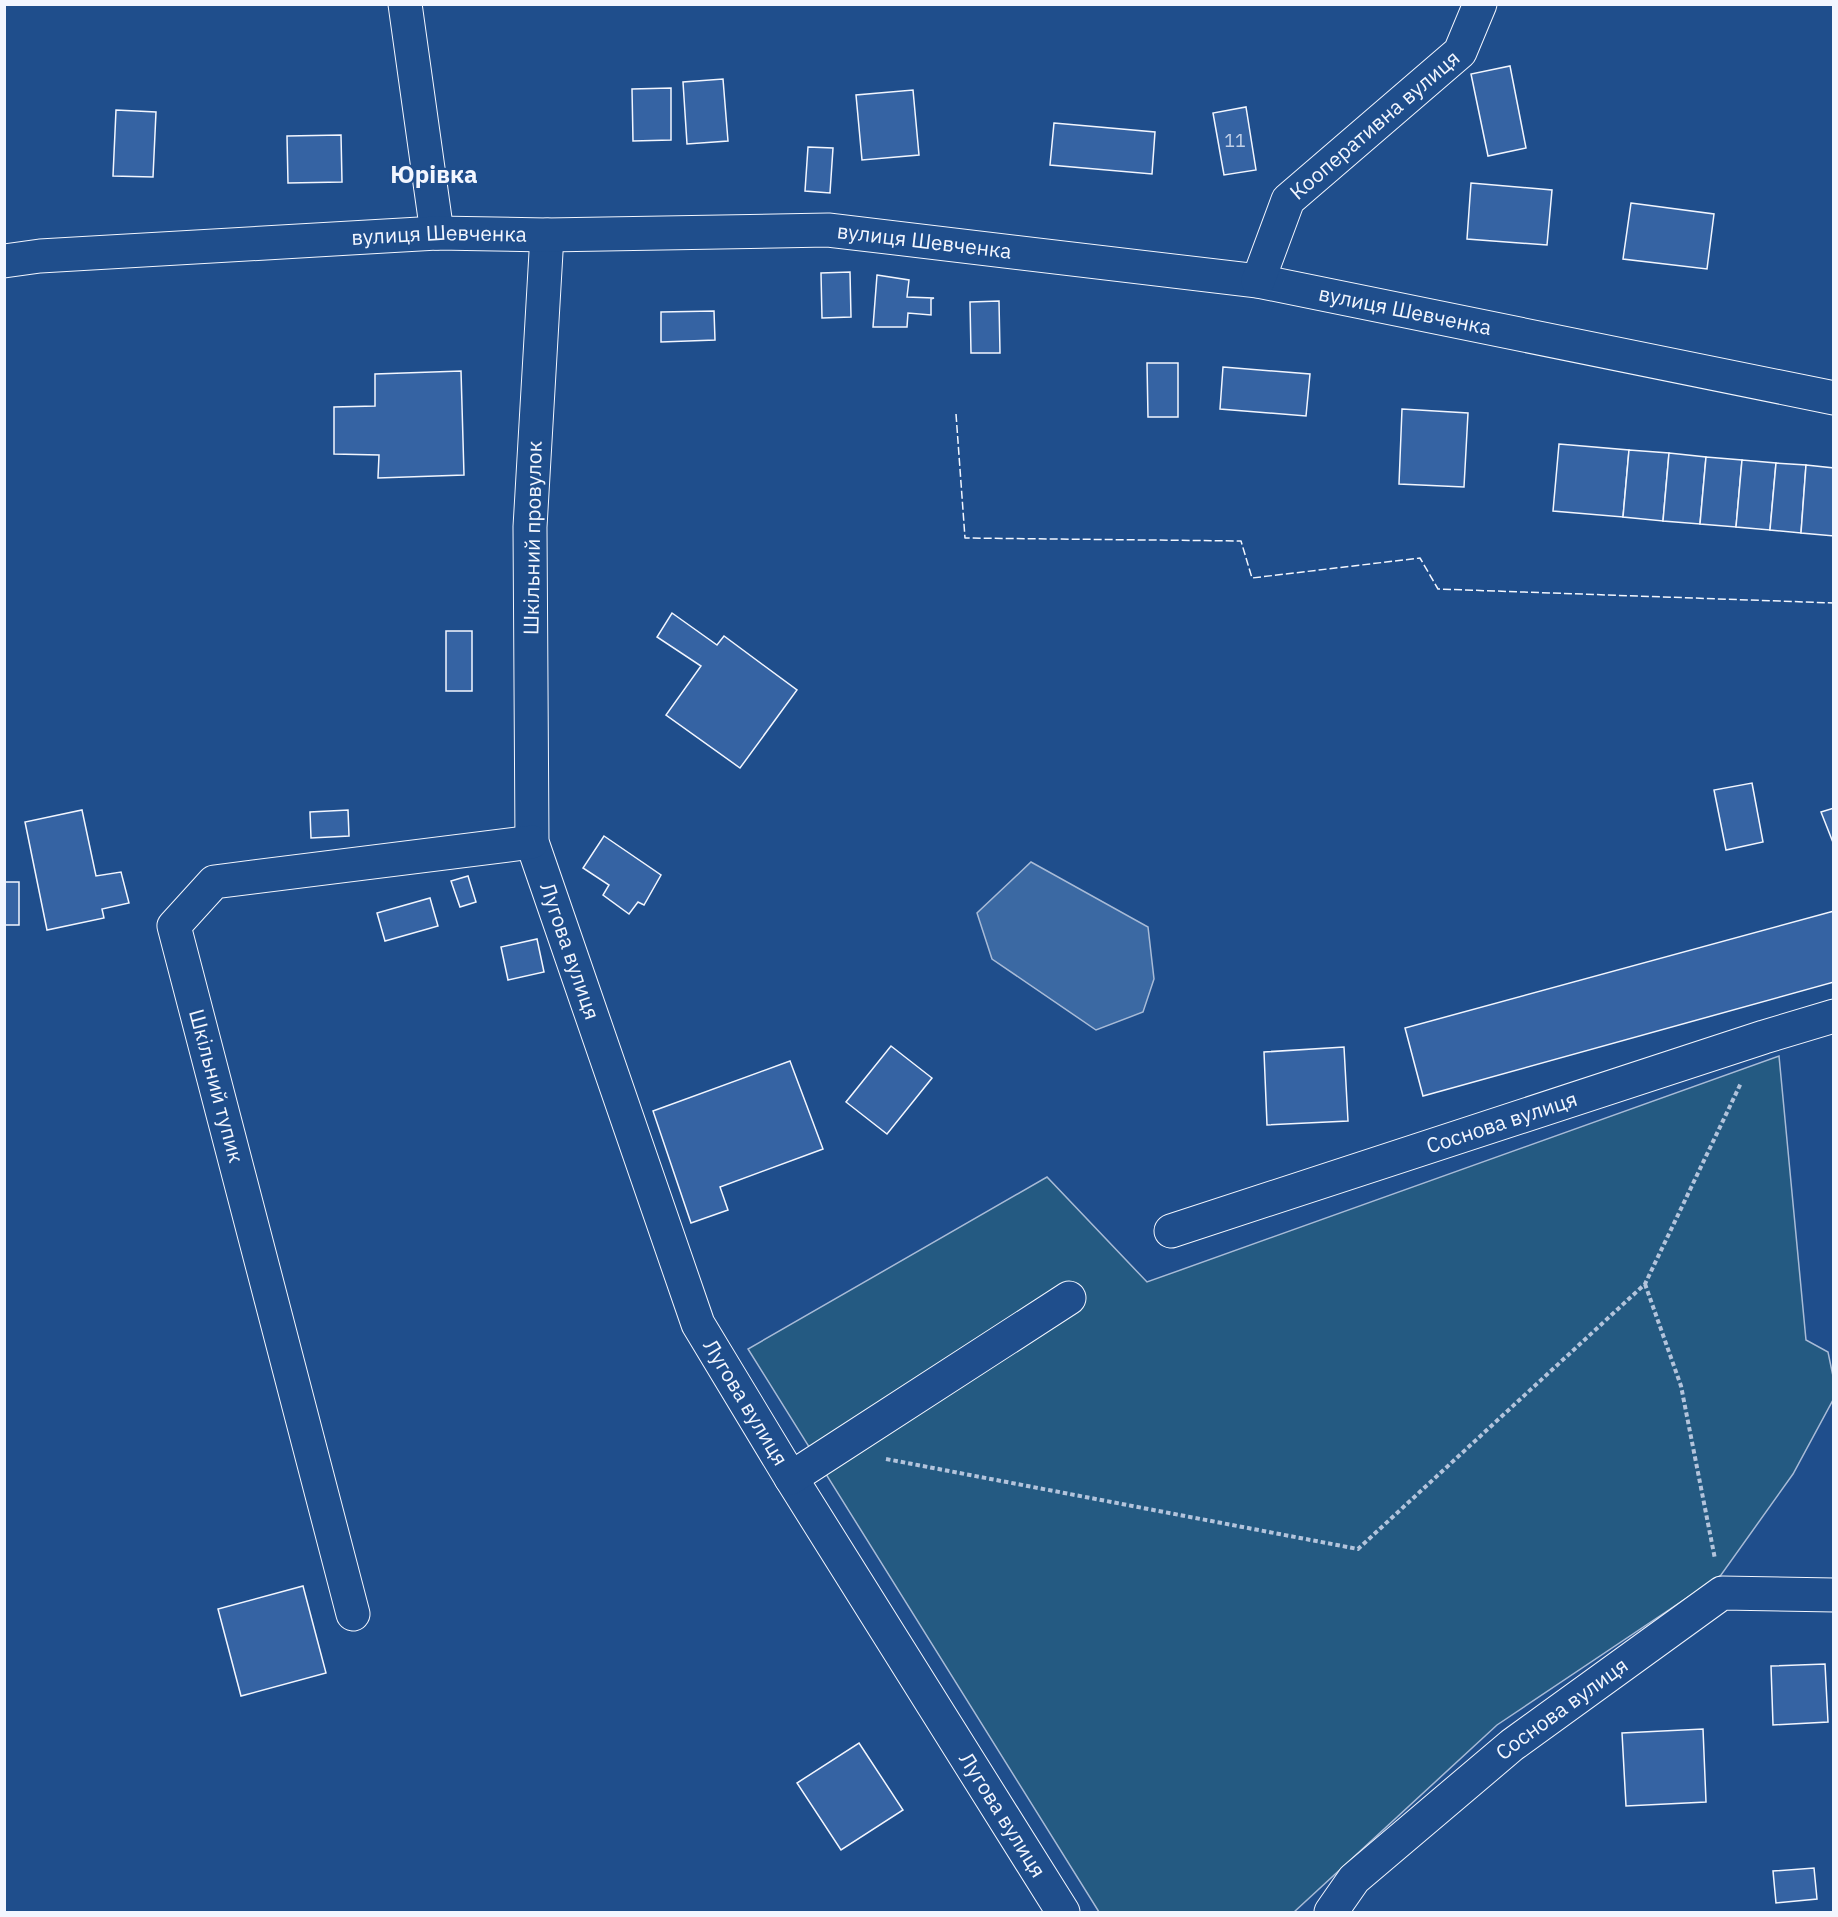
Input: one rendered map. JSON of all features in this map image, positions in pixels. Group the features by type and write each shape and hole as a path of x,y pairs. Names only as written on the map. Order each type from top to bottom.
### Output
{"street":[{"path":"405,4 436,233"},
{"name":"Кооперативна вулиця","path":"1258,281 1288,200 1460,52 1480,4"},
{"name":"вулиця Шевченка","path":"4,261 40,256 436,233 547,235 828,230 1258,281 1833,398"},
{"name":"Шкільний провулок","path":"532,842 530,527 547,235"},
{"name":"Лугова вулиця","path":"532,842 698,1324 791,1478 1062,1912"},
{"name":"Шкільний тупик","path":"352,1614 174,926 214,882 532,842"},
{"name":"Соснова вулиця","path":"1171,1231 1833,1016"},
{"path":"791,1478 1069,1298"},
{"path":"1722,1593 1833,1595"},
{"name":"Соснова вулиця","path":"1331,1912 1354,1879 1512,1745 1722,1593"}],"path":[{"path":"835,1450 1358,1549 1645,1284 1764,1037"},
{"path":"1645,1284 1681,1386 1722,1593"}],"shaded area":[{"path":"1031,862 1148,927 1154,979 1143,1012 1096,1030 992,959 977,913"},
{"path":"1779,1056 1806,1340 1828,1352 1833,1376 1834,1398 1793,1474 1721,1575 1497,1725 1294,1912 1099,1912 748,1349 1047,1177 1147,1282"}],"building":[{"path":"1510,66 1526,148 1488,156 1471,74"},
{"path":"723,79 728,141 687,144 683,82"},
{"path":"671,88 671,140 633,141 632,89"},
{"path":"913,90 919,155 862,160 856,95"},
{"path":"1246,107 1256,170 1224,175 1213,113"},
{"path":"116,110 156,112 153,177 113,176"},
{"path":"1054,123 1155,132 1152,174 1050,165"},
{"path":"341,135 342,182 288,183 287,136"},
{"path":"808,147 833,148 830,193 805,191"},
{"path":"1471,183 1552,190 1547,245 1467,239"},
{"path":"1631,203 1714,214 1707,269 1623,259"},
{"path":"850,272 851,317 822,318 821,273"},
{"path":"877,275 909,280 907,297 934,298 931,299 931,315 908,313 907,327 873,327"},
{"path":"999,301 1000,353 971,353 970,302"},
{"path":"714,311 715,340 661,342 661,312"},
{"path":"1147,363 1178,363 1178,417 1148,417"},
{"path":"1223,367 1310,374 1306,416 1220,409"},
{"path":"461,371 464,475 378,478 379,455 334,454 334,407 375,406 375,374"},
{"path":"1402,409 1468,413 1464,487 1399,484"},
{"path":"1559,444 1629,450 1623,517 1553,511"},
{"path":"1629,450 1669,453 1663,521 1623,517"},
{"path":"1669,453 1706,457 1700,524 1663,521"},
{"path":"1706,457 1742,460 1736,527 1700,524"},
{"path":"1742,460 1776,463 1770,530 1736,527"},
{"path":"1776,463 1806,465 1801,533 1770,530"},
{"path":"1806,465 1834,468 1834,536 1801,533"},
{"path":"672,613 717,645 724,636 797,690 740,768 666,715 701,666 657,637"},
{"path":"446,631 472,631 472,691 446,691"},
{"path":"1752,783 1763,842 1726,850 1714,790"},
{"path":"1834,808 1834,845 1821,812"},
{"path":"82,810 96,876 121,872 129,903 102,909 104,918 47,930 25,822"},
{"path":"348,810 349,836 311,838 310,812"},
{"path":"604,836 661,875 644,905 638,902 629,914 603,895 609,885 583,868"},
{"path":"468,876 476,902 460,907 451,881"},
{"path":"4,882 19,882 19,925 4,925"},
{"path":"430,898 438,926 385,941 377,913"},
{"path":"1834,911 1834,982 1423,1096 1405,1028"},
{"path":"537,939 544,972 508,980 501,947"},
{"path":"891,1046 932,1078 887,1134 846,1102"},
{"path":"1344,1047 1348,1121 1267,1125 1264,1052"},
{"path":"790,1061 823,1149 720,1187 728,1210 691,1223 653,1111"},
{"path":"303,1586 326,1673 241,1696 218,1609"},
{"path":"1825,1664 1828,1722 1773,1725 1771,1666"},
{"path":"1703,1729 1706,1802 1626,1806 1622,1733"},
{"path":"859,1743 903,1810 841,1850 797,1783"},
{"path":"1814,1868 1817,1899 1776,1903 1773,1871"}],"fence":[{"path":"956,414 965,538 1241,541 1252,578 1420,558 1438,589 1834,603"}],"district":[{"name":"Юрівка","path":"434,175"}]}
